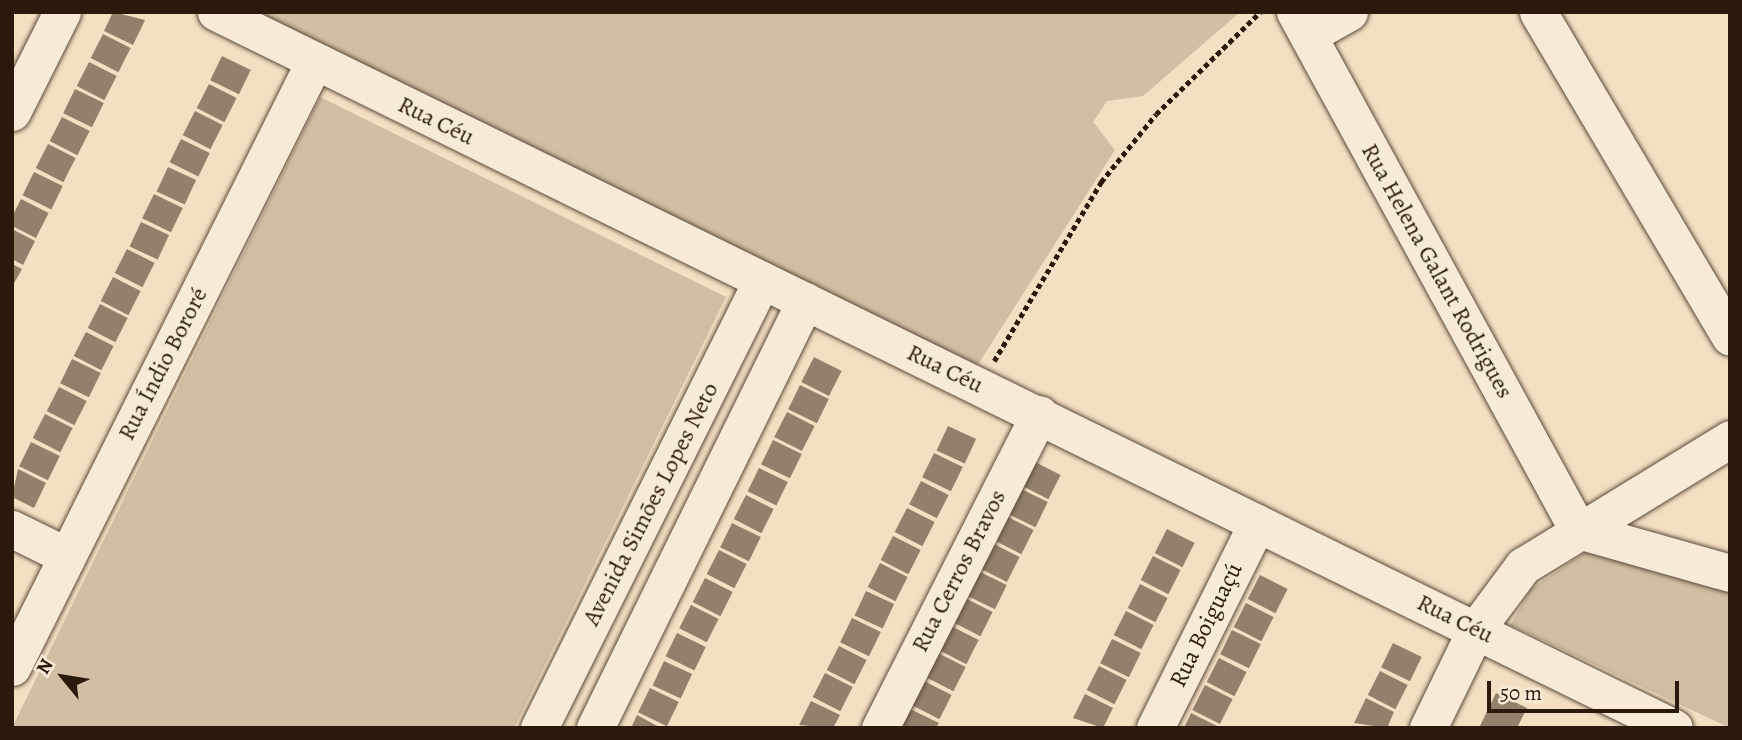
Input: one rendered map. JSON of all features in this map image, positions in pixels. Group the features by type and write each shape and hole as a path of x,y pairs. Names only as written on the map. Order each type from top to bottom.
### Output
{"street":[{"path":"12,111 62,12"},
{"name":"Rua Céu","path":"216,12 1674,728"},
{"path":"1301,24 1349,12"},
{"path":"1538,12 1730,337"},
{"name":"Rua Helena Galant Rodrigues","path":"1301,24 1578,530"},
{"name":"Rua Índio Bororé","path":"12,667 314,62"},
{"name":"Avenida Simões Lopes Neto","path":"539,728 762,280"},
{"name":"Avenida Simões Lopes Neto","path":"595,728 805,300"},
{"name":"Rua Cerros Bravos","path":"880,728 1039,414"},
{"path":"1428,728 1476,629 1523,566 1730,439"},
{"name":"Rua Boiguaçú","path":"1155,728 1257,523"},
{"path":"12,529 67,556"},
{"path":"1578,530 1730,573"}],"path":[{"path":"978,385 1101,182 1165,105 1260,12"}],"shaded area":[{"path":"249,12 1240,12 1143,96 1107,101 1093,122 1115,150 977,366"},
{"path":"320,97 726,297 514,728 12,728"},
{"path":"1590,549 1730,586 1730,728 1510,625 1531,589"}],"building":[{"path":"113,12 145,20 133,45 104,31"},
{"path":"103,34 131,48 118,72 91,58"},
{"path":"222,56 251,70 239,94 210,80"},
{"path":"89,62 117,76 104,100 77,86"},
{"path":"209,84 237,98 224,122 197,108"},
{"path":"75,89 104,103 92,127 63,113"},
{"path":"195,111 223,125 210,149 183,135"},
{"path":"62,117 90,131 77,155 50,141"},
{"path":"181,139 210,153 198,176 170,162"},
{"path":"48,144 76,158 63,182 36,168"},
{"path":"168,167 196,180 185,205 157,191"},
{"path":"34,172 63,186 51,209 23,195"},
{"path":"154,194 183,208 171,232 142,218"},
{"path":"21,199 49,213 36,238 12,226 12,217"},
{"path":"141,222 169,235 158,260 130,246"},
{"path":"12,229 35,241 23,265 12,259"},
{"path":"127,249 155,263 142,287 115,273"},
{"path":"12,264 22,269 12,287"},
{"path":"113,277 141,291 128,315 101,301"},
{"path":"100,304 128,318 115,342 88,328"},
{"path":"86,332 114,346 101,370 74,356"},
{"path":"814,357 842,371 829,396 801,382"},
{"path":"72,359 101,373 89,397 60,383"},
{"path":"800,385 829,399 817,423 788,409"},
{"path":"59,387 87,401 74,425 47,411"},
{"path":"787,412 815,426 802,451 774,437"},
{"path":"45,414 73,428 60,452 33,438"},
{"path":"948,426 976,439 965,464 937,450"},
{"path":"773,440 802,454 790,478 761,464"},
{"path":"31,442 60,456 48,480 19,466"},
{"path":"934,453 963,467 951,491 922,477"},
{"path":"1033,461 1061,475 1048,499 1021,485"},
{"path":"759,468 788,482 776,505 748,491"},
{"path":"18,469 46,483 34,508 12,497"},
{"path":"921,481 949,495 937,518 909,504"},
{"path":"1019,488 1048,502 1035,527 1007,513"},
{"path":"746,495 774,509 761,533 734,519"},
{"path":"907,508 935,522 922,546 895,532"},
{"path":"1006,516 1034,530 1021,554 994,540"},
{"path":"732,523 761,537 749,561 720,547"},
{"path":"1167,529 1195,543 1182,567 1155,553"},
{"path":"893,536 921,550 908,574 881,560"},
{"path":"992,543 1020,557 1007,582 979,568"},
{"path":"719,550 747,564 734,588 707,574"},
{"path":"1153,556 1181,570 1168,594 1141,580"},
{"path":"880,563 908,577 895,601 868,587"},
{"path":"978,571 1007,585 995,609 966,595"},
{"path":"1260,575 1288,589 1275,613 1248,599"},
{"path":"705,578 733,592 720,616 693,602"},
{"path":"1140,584 1168,598 1155,622 1128,608"},
{"path":"866,591 894,604 883,629 855,615"},
{"path":"965,598 993,612 980,636 953,622"},
{"path":"1246,603 1274,617 1261,641 1234,627"},
{"path":"691,605 719,619 707,642 679,628"},
{"path":"1126,611 1154,625 1141,649 1114,635"},
{"path":"852,618 881,632 869,656 840,642"},
{"path":"951,626 979,640 966,664 939,650"},
{"path":"1232,630 1261,644 1249,668 1220,654"},
{"path":"677,633 706,647 694,670 666,656"},
{"path":"1112,639 1141,653 1129,677 1100,663"},
{"path":"1393,643 1422,657 1410,681 1381,667"},
{"path":"839,646 867,660 854,684 827,670"},
{"path":"938,653 966,667 953,691 926,677"},
{"path":"1219,658 1247,672 1234,696 1207,682"},
{"path":"664,661 692,674 681,699 653,685"},
{"path":"1099,666 1127,680 1114,704 1087,690"},
{"path":"1380,671 1408,685 1395,709 1368,695"},
{"path":"825,673 853,687 840,711 813,697"},
{"path":"924,681 952,695 939,719 912,705"},
{"path":"1205,685 1233,699 1220,724 1192,710"},
{"path":"650,688 679,702 667,726 638,712"},
{"path":"1496,693 1527,708 1517,728 1479,728"},
{"path":"1085,694 1113,708 1103,728 1073,718"},
{"path":"1366,698 1394,712 1387,728 1354,723"},
{"path":"811,701 840,715 833,728 799,725"},
{"path":"910,709 939,723 936,728 901,728"},
{"path":"1191,713 1221,728 1184,728"},
{"path":"637,715 661,728 631,728"}]}
